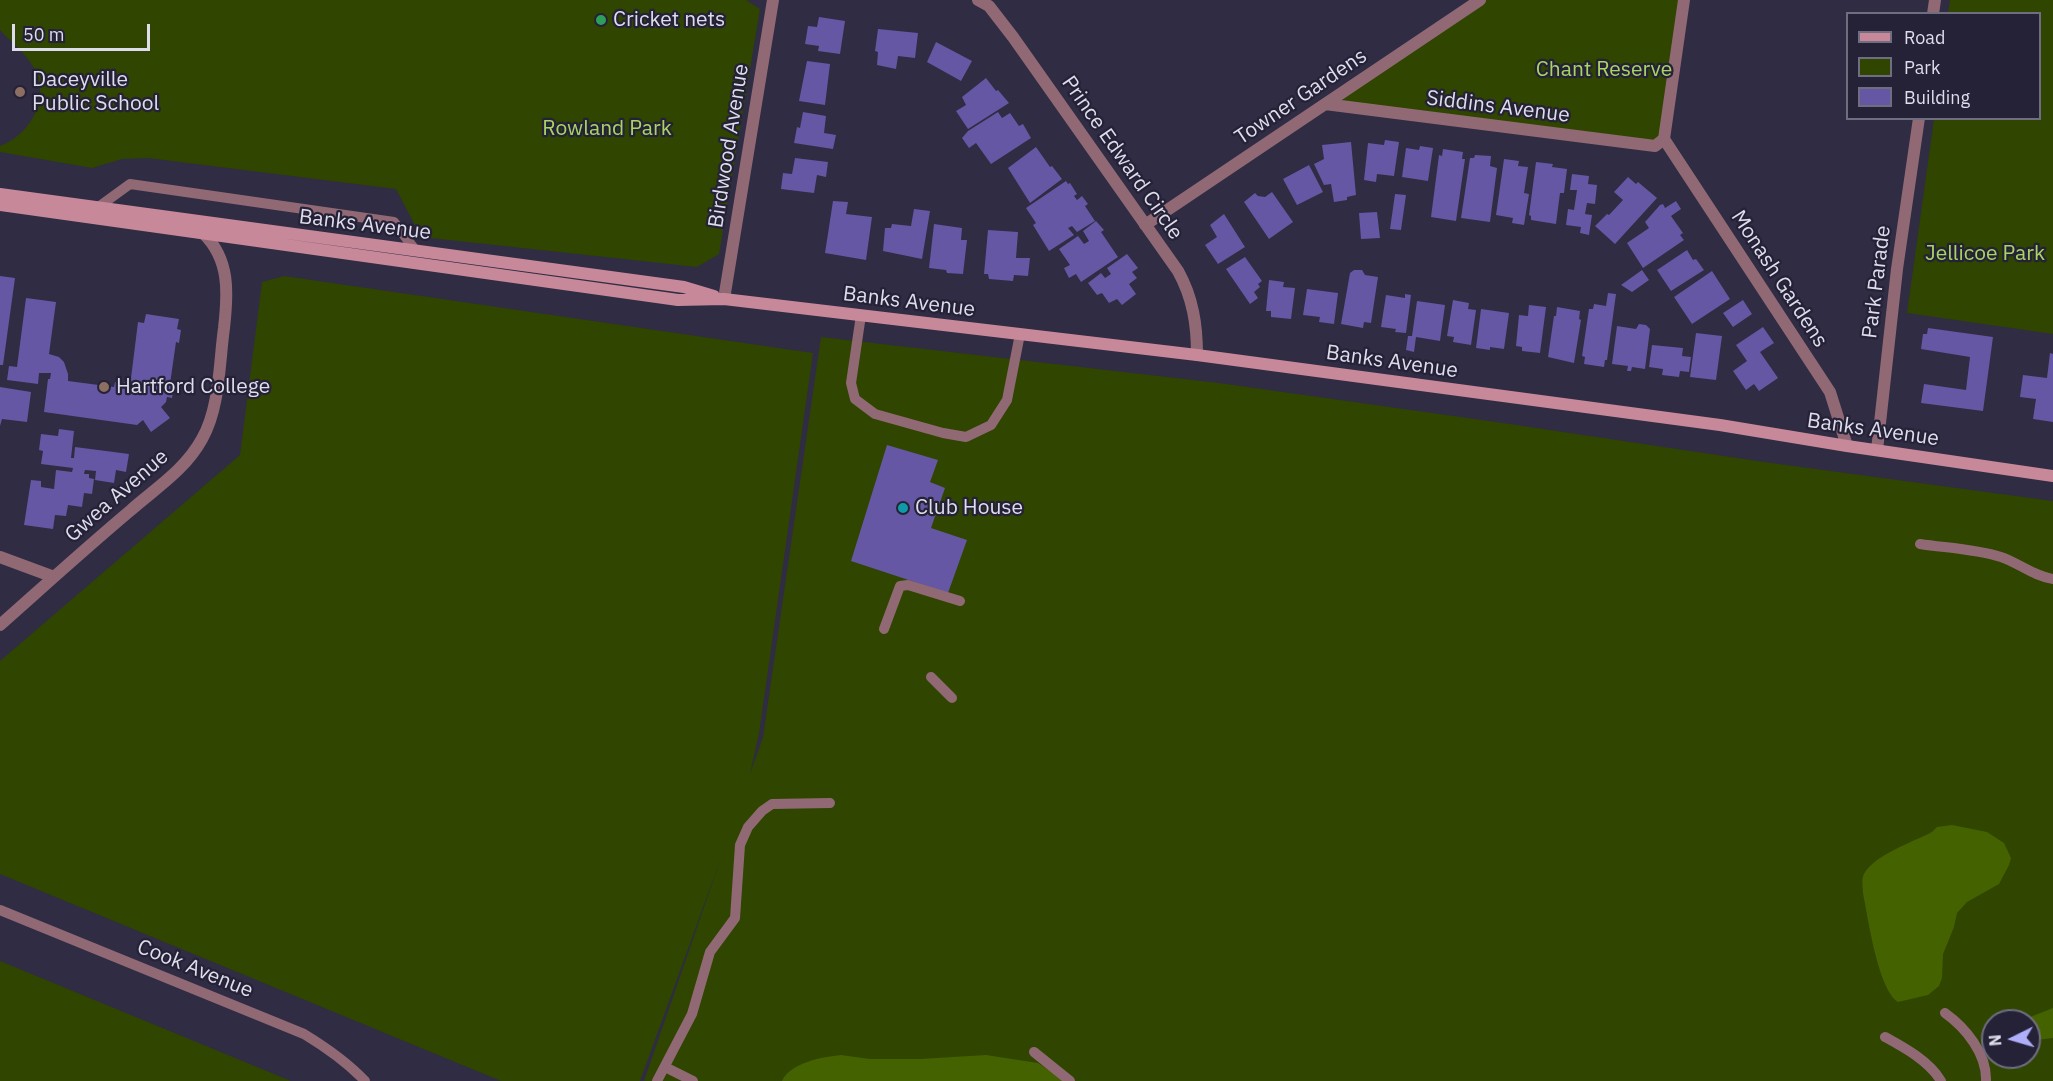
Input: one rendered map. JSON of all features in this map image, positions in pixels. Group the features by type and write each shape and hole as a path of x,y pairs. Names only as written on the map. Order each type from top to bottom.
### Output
{"street":[{"name":"Birdwood Avenue","path":"724,299 774,0"},
{"name":"Towner Gardens","path":"1145,225 1480,0"},
{"path":"1664,139 1684,0"},
{"name":"Prince Edward Circle","path":"989,2 1178,271 1188,289 1193,307 1197,355"},
{"name":"Siddins Avenue","path":"1325,104 1655,146 1664,139"},
{"name":"Park Parade","path":"1877,450 1897,269 1919,120"},
{"name":"Monash Gardens","path":"1664,139 1830,392 1847,446"},
{"name":"Banks Avenue","path":"0,194 684,287 724,299"},
{"name":"Banks Avenue","path":"0,204 678,300 724,299 1197,355 1720,425 2053,476"},
{"name":"Gwea Avenue","path":"0,624 132,508 172,477 203,438 212,413 226,311 224,266 218,251 204,234"},
{"path":"0,557 54,577"}],"lane":[{"path":"97,208 130,184 394,222 416,251"},
{"path":"861,315 851,383 855,399 875,414 966,437 991,425 1007,400 1020,334"},
{"path":"1920,544 1992,554 2012,561 2039,576 2053,579"},
{"path":"884,628 900,586 908,585 960,601"},
{"path":"931,677 952,698"},
{"path":"657,1081 692,1014 710,952 735,918 740,845 748,828 762,811 772,804 830,803"},
{"name":"Cook Avenue","path":"0,910 304,1034 328,1048 351,1066 365,1081"},
{"path":"1945,1013 1958,1022 1973,1042 1985,1069 1986,1081"},
{"path":"1885,1037 1922,1061 1934,1071 1941,1081"},
{"path":"1034,1052 1070,1081"},
{"path":"665,1066 693,1081"}],"green space":[{"name":"Rowland Park","path":"0,0 746,0 760,9 719,254 697,267 421,237 396,189 148,158 122,159 92,168 0,152 0,146 19,135 33,117 38,107 40,85 34,68 0,30"},
{"name":"Chant Reserve","path":"1480,0 1684,0 1664,139 1655,146 1325,104"},
{"name":"Jellicoe Park","path":"1950,0 2053,0 2053,334 1907,313 1934,120 2041,120 2041,12 1948,12"},
{"path":"284,276 813,353 759,734 750,774 763,737 821,337 1219,383 1764,462 2053,501 2053,1081 644,1081 721,858 640,1081 501,1081 0,874 0,661 240,455 262,282"},
{"path":"1952,825 1987,832 2004,843 2011,858 2009,865 1999,884 1967,902 1957,913 1943,954 1942,978 1939,986 1928,995 1898,1002 1891,995 1879,968 1863,893 1863,876 1869,867 1885,855 1932,832 1937,827"},
{"path":"0,961 291,1081 0,1081"},
{"path":"2053,1008 2053,1038 2041,1040 2041,1013"},
{"path":"841,1055 870,1059 920,1059 986,1055 1038,1063 1065,1081 782,1081 792,1069 800,1065 817,1059"}],"building":[{"path":"819,17 845,21 840,54 818,51 819,46 805,44 808,26 817,27"},
{"path":"878,29 918,33 915,58 898,56 896,69 877,65 878,52 875,51"},
{"path":"936,42 972,61 961,81 927,62"},
{"path":"807,61 830,64 825,105 799,101"},
{"path":"986,78 1009,103 968,129 956,111 966,105 962,97"},
{"path":"803,112 826,116 824,133 836,135 833,149 794,143"},
{"path":"998,112 1002,118 1010,113 1019,126 1023,124 1031,138 991,164 976,143 969,148 962,138 968,131"},
{"path":"1385,140 1399,142 1394,176 1377,174 1376,182 1364,180 1368,143 1384,145"},
{"path":"1351,142 1356,195 1347,197 1347,200 1334,202 1331,184 1324,185 1314,164 1324,159 1322,145"},
{"path":"1420,146 1433,148 1428,181 1402,177 1406,148 1419,150"},
{"path":"1036,147 1062,179 1030,203 1008,168"},
{"path":"1443,149 1463,152 1462,159 1465,159 1456,221 1431,217 1439,155 1442,156"},
{"path":"1475,155 1491,156 1490,166 1497,168 1490,222 1461,218 1470,158 1474,158"},
{"path":"795,158 828,162 826,177 817,175 814,193 781,189 783,173 792,174"},
{"path":"1504,159 1519,161 1518,166 1528,167 1524,193 1529,194 1524,225 1512,223 1513,218 1496,215"},
{"path":"1536,162 1567,169 1564,193 1560,193 1556,224 1531,220 1529,215"},
{"path":"1309,165 1323,192 1297,205 1283,179"},
{"path":"1572,174 1589,176 1588,184 1597,185 1595,204 1587,203 1585,214 1592,215 1589,235 1580,233 1581,227 1566,225 1568,209 1574,210 1577,190 1570,190"},
{"path":"1628,177 1636,184 1638,182 1657,198 1615,244 1595,226 1623,200 1614,192"},
{"path":"1066,181 1077,194 1074,196 1077,200 1082,196 1088,204 1085,206 1095,221 1077,232 1072,226 1068,228 1074,235 1049,251 1033,225 1036,223 1026,208"},
{"path":"1272,192 1293,222 1269,239 1244,202 1255,193 1265,197"},
{"path":"1395,194 1406,195 1401,230 1390,229"},
{"path":"833,201 848,202 846,214 872,217 866,260 825,253"},
{"path":"1676,201 1681,209 1671,216 1683,233 1680,235 1684,240 1643,268 1627,243 1649,228 1645,222 1660,205 1663,204 1665,208"},
{"path":"914,209 930,211 922,259 883,251 885,228 891,228 892,224 911,226"},
{"path":"1377,212 1380,238 1361,239 1359,213"},
{"path":"1224,214 1245,247 1218,264 1205,245 1217,237 1210,225"},
{"path":"1096,221 1104,230 1101,232 1118,257 1081,282 1076,274 1069,278 1064,268 1070,265 1059,249 1078,236 1084,244 1089,241 1083,231"},
{"path":"934,224 962,228 961,240 967,240 963,274 929,268"},
{"path":"988,230 1018,232 1016,258 1030,258 1028,276 1014,275 1013,281 989,279 988,274 984,274"},
{"path":"1687,250 1693,260 1696,259 1704,270 1671,291 1657,270"},
{"path":"1127,254 1138,268 1132,272 1137,278 1129,284 1136,294 1122,305 1117,299 1109,303 1102,293 1097,295 1088,283 1101,273 1105,278 1111,274 1107,268"},
{"path":"1245,257 1262,281 1258,284 1260,287 1254,292 1258,298 1250,304 1226,269"},
{"path":"1354,270 1362,270 1365,275 1378,277 1371,323 1364,322 1363,328 1341,324 1350,273"},
{"path":"1642,270 1649,280 1632,292 1621,285"},
{"path":"1712,271 1730,299 1692,324 1674,297"},
{"path":"0,276 15,278 3,365 0,365"},
{"path":"1269,280 1284,282 1283,287 1295,288 1291,319 1271,317 1271,311 1266,311"},
{"path":"1307,289 1338,293 1334,324 1319,322 1320,317 1303,315"},
{"path":"1608,293 1616,294 1607,360 1605,360 1604,367 1584,364 1585,357 1582,356 1589,309 1593,309 1594,304 1606,306"},
{"path":"1405,294 1411,295 1406,333 1381,327 1386,295 1405,298"},
{"path":"26,298 56,302 49,354 59,357 64,362 68,381 114,387 115,382 123,383 131,378 138,322 144,323 146,314 179,319 177,329 181,330 179,343 176,342 170,384 174,385 172,398 167,397 161,407 170,418 151,432 143,420 137,425 44,412 48,379 51,373 39,373 38,384 7,380 9,366 17,367"},
{"path":"1453,300 1469,303 1468,309 1476,310 1471,345 1453,342 1454,337 1447,336"},
{"path":"1743,300 1752,314 1733,327 1723,313"},
{"path":"1417,301 1445,305 1440,341 1416,337 1414,352 1406,350 1408,336 1412,336"},
{"path":"1529,305 1546,307 1540,353 1522,351 1522,347 1516,346 1519,315 1528,316"},
{"path":"1557,307 1580,311 1579,319 1581,320 1574,363 1548,357"},
{"path":"1481,309 1509,313 1504,349 1476,348"},
{"path":"1639,324 1646,325 1650,329 1645,369 1632,367 1631,371 1627,371 1628,366 1612,364 1617,326 1636,329"},
{"path":"1763,327 1774,343 1760,352 1778,378 1759,391 1754,384 1746,390 1733,371 1747,361 1736,345"},
{"path":"1928,328 1993,337 1983,411 1921,403 1924,384 1966,390 1970,357 1921,349 1923,334 1927,334"},
{"path":"1696,333 1722,336 1716,380 1690,377"},
{"path":"1652,345 1683,348 1682,356 1691,357 1689,372 1680,371 1679,377 1662,375 1663,369 1649,367"},
{"path":"2050,353 2053,354 2053,422 2033,419 2036,399 2020,397 2023,375 2047,378"},
{"path":"0,387 31,392 27,422 2,419 0,426"},
{"path":"59,429 74,431 71,458 74,458 75,447 129,454 126,472 116,470 114,483 95,480 96,471 85,470 84,474 89,474 89,478 94,479 92,494 84,493 82,507 68,505 66,516 55,515 53,529 24,525 31,480 41,481 41,487 54,489 56,470 72,472 73,468 41,464 43,451 39,450 41,434 58,436"},
{"name":"Club House","path":"887,445 938,460 930,482 945,488 931,528 967,540 948,593 851,561"}],"place":[{"name":"Cricket nets","path":"601,20"},
{"name":"Daceyville Public School","path":"20,92"},
{"name":"Hartford College","path":"104,387"},
{"name":"Club House","path":"903,508"}]}
